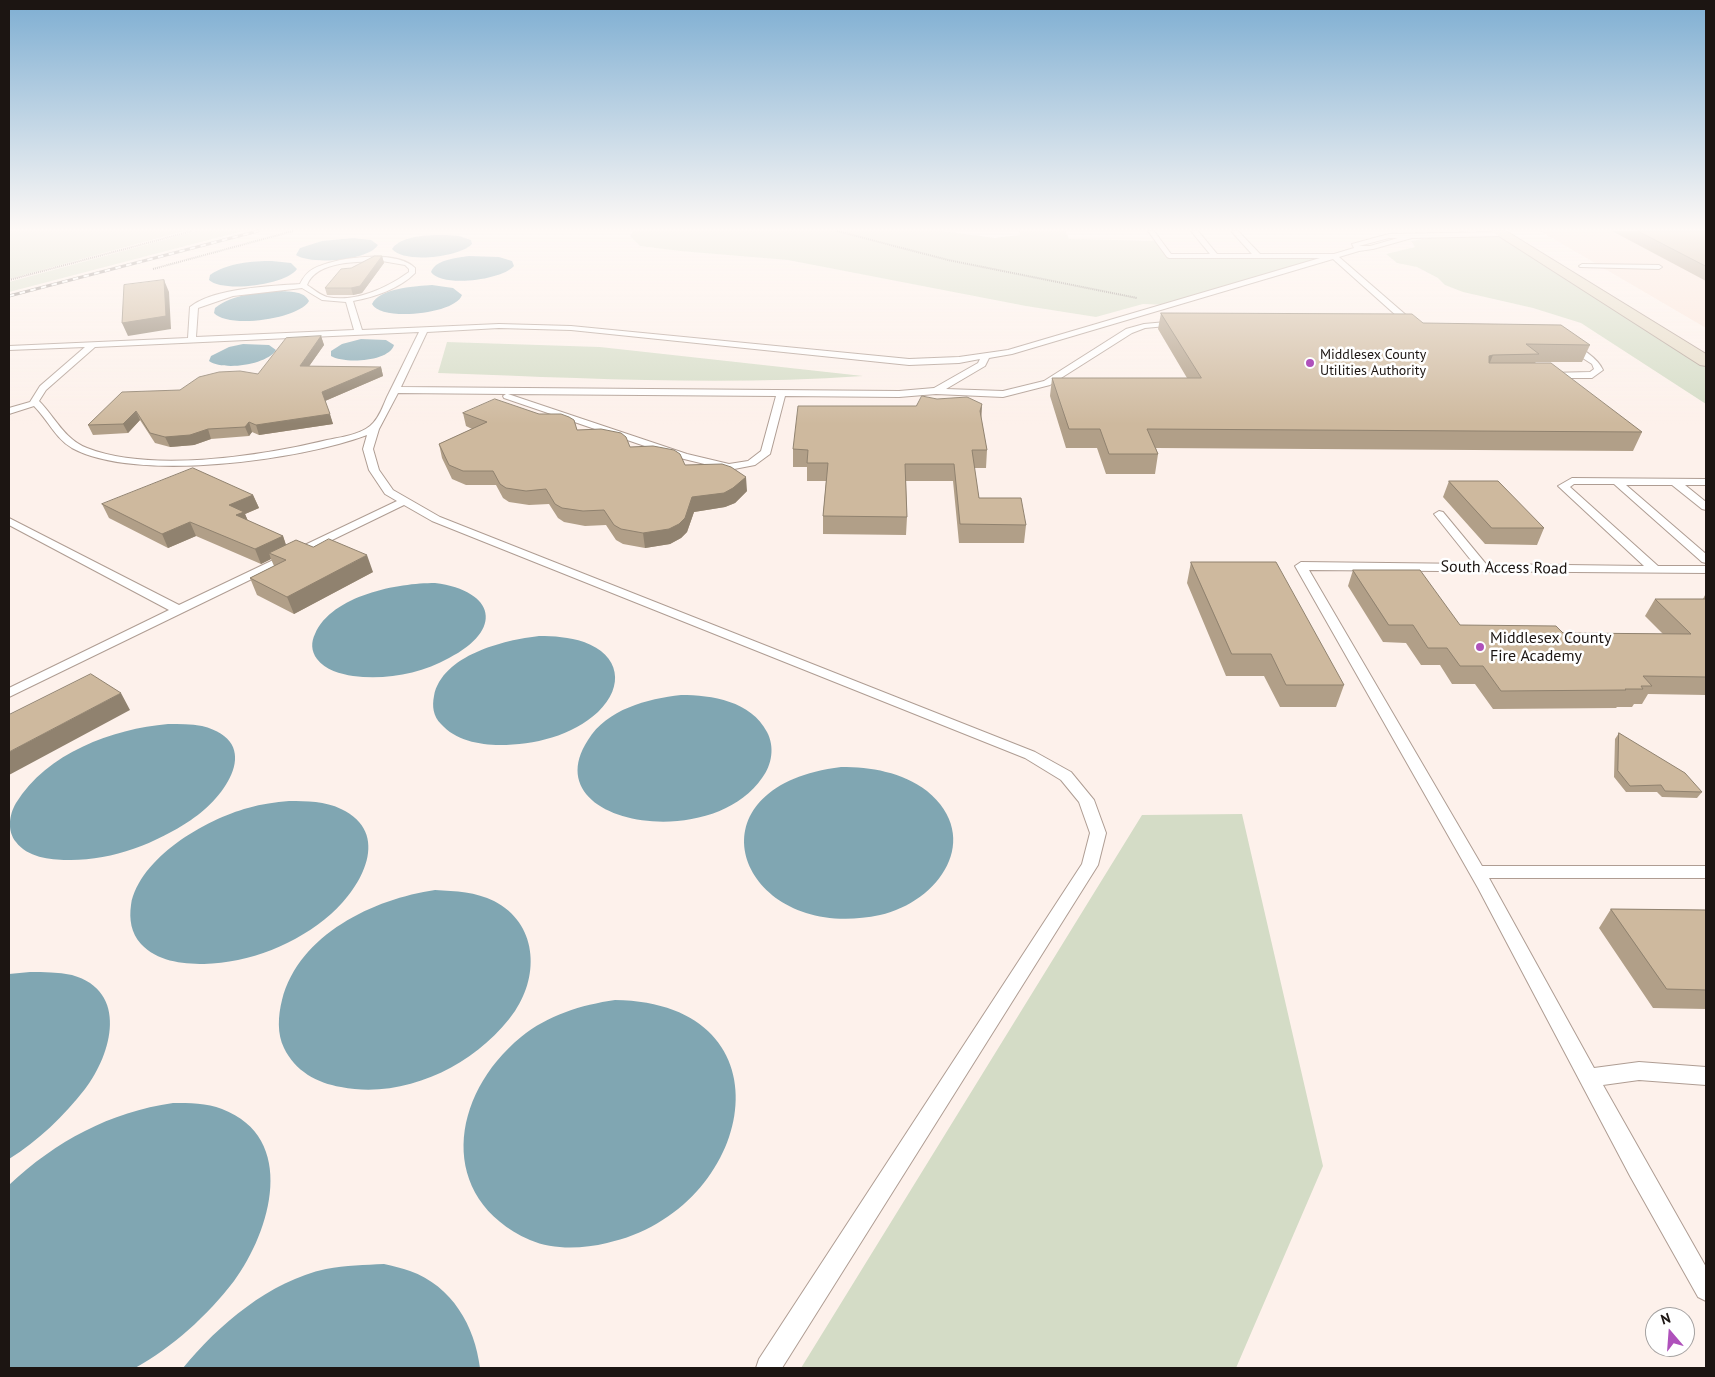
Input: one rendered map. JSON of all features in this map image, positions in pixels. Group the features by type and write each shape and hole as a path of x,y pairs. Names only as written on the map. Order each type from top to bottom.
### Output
{"main road":[{"path":"1600,295 1706,361"}],"lane":[{"path":"192,339 194,307 230,295"},
{"path":"319,295 325,299 349,301 369,295"},
{"path":"9,348 499,326 571,328 908,362 985,357 1067,336 1201,295"},
{"path":"1378,295 1411,324"},
{"path":"349,301 358,333"},
{"path":"395,390 899,394 936,390 1003,394 1047,383 1129,331 1164,323 1184,323"},
{"path":"1402,324 1421,324"},
{"path":"424,330 374,428 368,449 374,470 389,492 436,519 1030,755 1066,776 1086,800 1098,833 1090,865 768,1368"},
{"path":"94,343 43,388 34,401 44,411 63,439 84,450 110,457 148,462 220,461 316,447 353,437 374,428"},
{"path":"1544,376 1592,375 1600,370 1596,363 1566,343"},
{"path":"936,390 982,364 985,357"},
{"path":"494,391 684,456 728,468 752,463 766,452 781,394"},
{"path":"9,411 36,403"},
{"path":"1654,569 1563,486 1572,481 1706,482"},
{"path":"1616,482 1706,560"},
{"path":"1675,482 1706,507"},
{"path":"9,692 405,501"},
{"path":"1439,514 1483,568"},
{"path":"9,521 179,610"},
{"name":"South Access Road","path":"1478,872 1302,566 1706,570"},
{"path":"1706,872 1478,872 1527,959 1638,1169 1706,1289"},
{"path":"1589,1078 1639,1071 1706,1076"}],"path":[{"path":"1126,295 1164,306"}],"shaded area":[{"path":"1650,295 1706,295 1706,328"}],"green space":[{"path":"970,295 1201,295 1168,305 1143,304 1096,317"},
{"path":"1477,295 1600,295 1706,361 1706,404 1581,323 1533,308"},
{"path":"447,342 600,347 863,376 704,381 438,373"},
{"path":"1242,814 1323,1166 1236,1368 801,1368 1142,815"}],"water":[{"path":"246,295 304,295 309,301 292,313 263,320 233,320 222,318 214,313 215,308 222,303"},
{"path":"380,295 462,295 457,302 447,307 433,311 403,314 378,310 372,304"},
{"path":"361,339 386,340 394,345 384,355 366,360 337,359 331,356 331,351 342,344"},
{"path":"243,344 269,345 276,350 264,359 244,365 224,366 209,361 211,356 229,347"},
{"path":"435,583 455,587 471,594 481,603 486,613 485,624 479,636 467,647 449,658 415,672 365,677 334,671 320,663 315,656 312,646 315,634 324,621 336,610 351,601 385,589 403,585"},
{"path":"539,636 578,640 596,648 605,655 615,672 615,682 607,702 598,712 565,733 539,741 513,745 476,743 460,738 438,721 433,707 433,700 439,682 449,670 476,652 509,641"},
{"path":"681,695 705,696 730,702 751,713 760,722 767,732 772,750 770,762 762,778 737,802 705,816 670,822 635,819 605,809 585,792 578,769 588,740 606,720 629,707 655,699"},
{"path":"168,724 202,726 221,734 232,744 235,757 233,771 226,785 204,810 163,837 132,849 100,858 67,860 39,857 26,851 16,842 10,828 16,803 29,785 45,770 63,757 103,738 125,731"},
{"path":"841,767 864,768 886,772 907,779 927,791 944,809 952,828 953,847 947,866 936,882 920,897 901,908 880,915 831,918 792,907 763,887 747,860 745,831 759,803 790,780"},
{"path":"289,801 316,802 335,806 356,819 365,832 368,846 367,860 353,890 342,903 318,925 288,943 255,956 221,963 195,964 162,958 147,950 135,935 130,915 131,905 137,888 147,872 160,857 195,831 231,813 268,803"},
{"path":"435,890 466,892 487,898 508,911 519,922 530,950 531,966 523,997 515,1011 500,1030 461,1062 415,1083 366,1090 332,1085 308,1075 294,1063 284,1048 280,1037 279,1025 282,1000 291,977 304,956 342,924 364,911 388,902"},
{"path":"30,972 67,974 90,983 102,995 108,1009 110,1025 108,1042 102,1059 95,1075 85,1089 50,1127 9,1159 9,974"},
{"path":"615,1000 673,1010 712,1035 732,1070 735,1111 723,1153 696,1192 657,1223 607,1243 568,1248 548,1246 530,1240 500,1222 479,1199 467,1173 464,1144 468,1116 479,1087 497,1061 531,1029 565,1012"},
{"path":"173,1103 204,1104 222,1109 246,1123 261,1141 269,1163 270,1187 267,1212 247,1260 224,1294 189,1330 149,1360 135,1368 9,1368 9,1185 46,1155 85,1131 127,1113"},
{"path":"384,1264 407,1270 425,1278 449,1297 467,1323 473,1337 480,1368 183,1368 212,1336 229,1321 265,1294 285,1283 326,1269"}],"building":[{"path":"123,295 165,295 166,316 122,323"},
{"name":"Middlesex County Utilities Authority","path":"1161,313 1412,314 1423,323 1561,325 1590,345 1526,344 1539,354 1493,355 1489,356 1489,363 1551,363 1642,432 1147,429 1158,454 1109,454 1100,429 1069,429 1052,378 1201,378"},
{"path":"321,336 300,366 381,367 322,392 330,414 256,425 249,422 245,427 208,429 190,435 165,437 150,433 136,411 123,424 88,425 122,392 180,390 199,377 219,372 240,371 258,374 286,338"},
{"path":"922,396 937,399 967,397 982,404 980,411 987,450 972,450 979,498 1021,498 1026,525 960,524 954,464 905,464 907,517 823,516 828,463 807,463 808,450 793,449 798,406 916,406"},
{"path":"495,399 539,414 561,414 569,417 574,420 577,430 601,429 621,433 626,437 630,447 653,446 674,450 680,454 685,465 722,464 731,467 746,477 724,493 692,497 685,518 679,524 669,529 643,533 621,529 614,525 604,510 583,511 562,508 555,504 546,489 526,491 506,488 500,484 493,471 463,471 449,465 439,444 487,422 463,413"},
{"path":"193,468 253,495 229,505 244,512 236,515 283,536 255,549 190,522 162,534 102,504"},
{"path":"1449,481 1498,481 1544,528 1492,528"},
{"path":"329,539 367,555 287,597 250,578 286,560 269,553 296,540 313,547"},
{"path":"1191,562 1276,562 1344,685 1286,685 1271,654 1232,654"},
{"name":"Middlesex County Fire Academy","path":"1353,570 1420,570 1460,625 1556,626 1563,633 1691,634 1655,599 1706,599 1706,677 1643,676 1652,686 1641,686 1643,689 1501,691 1483,666 1460,666 1447,648 1428,648 1413,625 1389,625"},
{"path":"91,674 121,693 9,752 9,715"},
{"path":"1619,733 1685,773 1702,792 1665,791 1661,785 1630,786 1618,771"},
{"path":"1611,909 1706,910 1706,990 1667,989"}],"place":[{"name":"Middlesex County Utilities Authority","path":"1310,363"},
{"name":"Middlesex County Fire Academy","path":"1480,647"}]}
